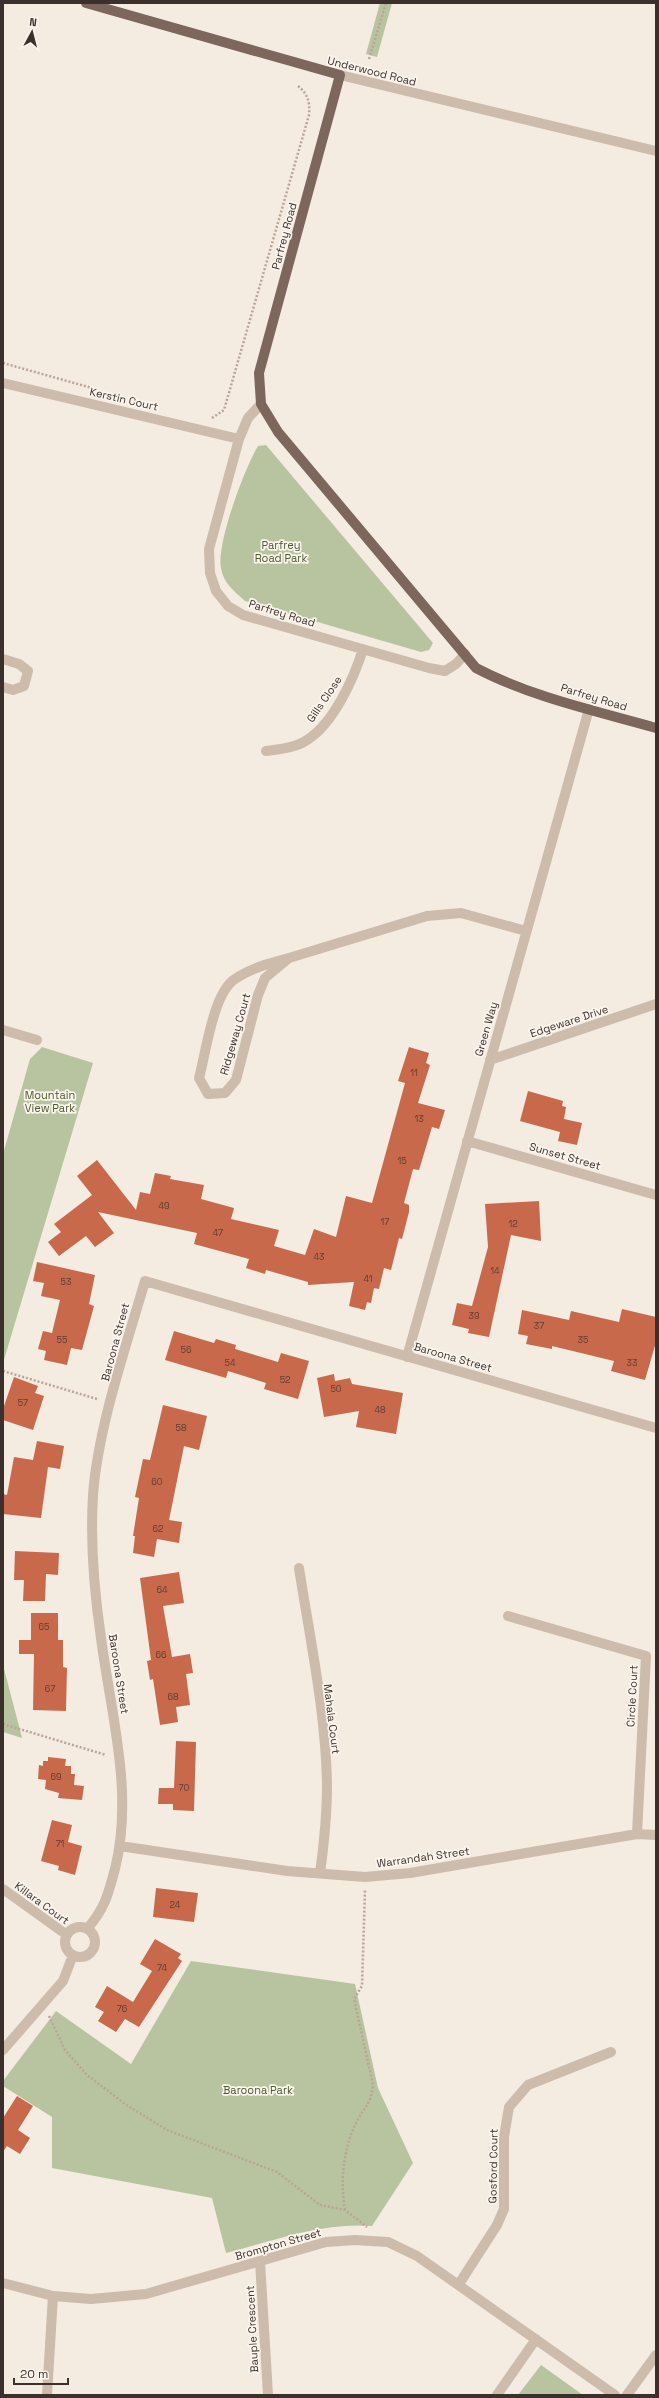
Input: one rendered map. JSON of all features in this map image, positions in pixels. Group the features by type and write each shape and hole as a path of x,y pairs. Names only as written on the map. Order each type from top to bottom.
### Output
{"main road":[{"name":"Underwood Road","path":"86,3 106,6 340,76"},
{"name":"Parfrey Road","path":"340,76 259,373 261,404 278,432 476,668 494,678 589,709 656,728"}],"street":[{"name":"Underwood Road","path":"340,76 656,151"},
{"name":"Kerstin Court","path":"3,383 239,439"},
{"name":"Parfrey Road","path":"261,404 248,418 239,439 209,549 210,573 216,591 228,606 243,615 363,650 445,671 456,664 465,654"},
{"name":"Gills Close","path":"266,751 287,748 307,740 323,726 350,685 363,650"},
{"path":"3,659 19,664 28,671 24,686 13,690 3,687"},
{"name":"Green Way","path":"407,1357 589,709"},
{"name":"Ridgeway Court","path":"289,958 265,978 258,995 236,1080 226,1093 208,1094 200,1078 220,998 233,980 251,969 427,916 461,913 526,931"},
{"name":"Edgeware Drive","path":"490,1060 656,1004"},
{"path":"3,1030 37,1040"},
{"name":"Sunset Street","path":"467,1141 656,1195"},
{"name":"Baroona Street","path":"87,1929 105,1905 120,1846 124,1818 120,1760 91,1557 93,1493 111,1403 145,1281 656,1428"},
{"name":"Mahala Court","path":"299,1568 325,1744 327,1793 325,1836 320,1873"},
{"name":"Circle Court","path":"508,1616 646,1656 637,1834"},
{"name":"Warrandah Street","path":"120,1846 287,1870 365,1877 410,1873 637,1834 656,1834"},
{"name":"Killara Court","path":"3,1889 67,1935"},
{"path":"76,1928 87,1929 94,1937 94,1947 83,1957 73,1955 66,1946 67,1935 76,1928"},
{"path":"3,2050 63,1981 73,1955"},
{"name":"Gosford Court","path":"459,2284 497,2225 504,2209 504,2137 508,2107 528,2085 612,2052"},
{"name":"Brompton Street","path":"3,2283 53,2296 91,2299 146,2294 326,2242 388,2242 417,2256 459,2284 615,2395"},
{"name":"Bauple Crescent","path":"260,2261 268,2395"},
{"path":"47,2395 53,2296"},
{"path":"497,2395 536,2339"},
{"path":"627,2395 656,2355"}],"path":[{"path":"370,59 386,3"},
{"path":"210,419 224,410 309,115 310,102 305,92 297,85"},
{"path":"3,363 102,390"},
{"path":"3,1371 111,1403"},
{"path":"3,1724 120,1760"},
{"path":"345,2210 342,2191 348,2144 357,2122 372,2098 373,2085 354,1999 362,1986 365,1877"},
{"path":"41,2007 50,2018 65,2050 87,2075 125,2104 167,2130 277,2172 320,2205 345,2210 366,2225 374,2241"}],"green space":[{"path":"380,3 392,3 377,57 366,54"},
{"name":"Parfrey Road Park","path":"266,445 433,643 429,650 421,652 245,601 230,587 224,578 221,568 223,542 227,524 252,456 258,446"},
{"name":"Mountain View Park","path":"42,1047 93,1063 3,1363 3,1154 30,1059"},
{"path":"3,1665 20,1730 22,1738 3,1732"},
{"name":"Baroona Park","path":"191,1961 355,1984 378,2088 413,2163 372,2226 335,2227 316,2230 226,2253 212,2198 52,2168 52,2117 3,2086 3,2081 56,2011 131,2064"},
{"path":"541,2365 583,2395 518,2395"}],"building":[{"path":"409,1047 429,1053 426,1063 430,1065 418,1103 445,1110 439,1129 432,1127 419,1170 413,1169 404,1203 409,1205 409,1212 402,1239 399,1238 391,1270 384,1268 379,1289 374,1288 371,1303 367,1302 365,1310 349,1306 354,1282 308,1285 308,1282 266,1270 265,1274 246,1268 249,1259 194,1244 197,1233 98,1212 114,1233 95,1247 86,1236 59,1256 48,1242 61,1232 54,1224 92,1195 77,1176 97,1160 136,1210 140,1192 150,1194 155,1173 171,1176 170,1179 204,1185 201,1199 234,1208 231,1219 279,1230 274,1246 305,1255 314,1229 336,1237 346,1196 372,1203 405,1083 398,1081"},
{"path":"528,1091 563,1101 562,1106 566,1107 564,1119 582,1123 577,1145 558,1141 560,1132 520,1121"},
{"path":"539,1201 541,1241 511,1235 489,1337 468,1333 469,1329 452,1325 457,1303 472,1306 488,1247 485,1204"},
{"path":"37,1262 95,1275 89,1304 94,1306 82,1350 71,1348 67,1365 44,1360 46,1351 38,1349 43,1331 52,1333 60,1300 41,1296 44,1283 33,1281"},
{"path":"622,1309 656,1317 656,1342 645,1380 611,1371 614,1361 552,1346 552,1349 526,1344 528,1336 518,1334 522,1310 569,1320 571,1311 619,1322"},
{"path":"174,1331 214,1343 216,1339 236,1345 235,1349 278,1362 281,1353 309,1361 298,1399 264,1389 266,1383 228,1371 226,1378 165,1360"},
{"path":"334,1374 335,1381 350,1378 352,1384 403,1393 396,1434 356,1427 359,1411 324,1417 317,1378"},
{"path":"14,1377 38,1386 35,1393 44,1396 33,1430 3,1420 3,1409"},
{"path":"163,1405 207,1416 199,1450 184,1446 169,1520 182,1522 179,1543 157,1539 154,1557 133,1553 135,1536 133,1536 139,1498 135,1497 143,1459 150,1460"},
{"path":"37,1441 64,1446 60,1469 48,1467 41,1518 3,1514 3,1494 7,1495 14,1457 33,1460"},
{"path":"15,1551 59,1553 58,1575 46,1574 45,1601 23,1601 24,1580 14,1580"},
{"path":"179,1572 184,1603 163,1606 172,1657 190,1654 193,1673 186,1674 190,1705 176,1707 178,1722 160,1725 153,1679 150,1680 147,1661 151,1660 140,1578"},
{"path":"31,1613 58,1613 58,1640 63,1640 63,1667 67,1668 66,1711 33,1710 34,1654 19,1654 19,1640 31,1640"},
{"path":"176,1741 196,1742 194,1811 173,1810 173,1804 158,1804 159,1788 174,1788"},
{"path":"48,1757 66,1759 65,1766 71,1766 71,1774 75,1774 74,1785 84,1786 82,1800 58,1798 59,1793 45,1789 46,1780 38,1779 39,1765 43,1766 43,1761 48,1761"},
{"path":"52,1820 72,1825 68,1842 82,1846 75,1875 58,1870 59,1866 41,1861"},
{"path":"156,1888 198,1893 194,1922 153,1917"},
{"path":"155,1939 181,1954 178,1958 182,1961 139,2027 125,2019 116,2032 98,2021 104,2012 95,2007 107,1986 133,2002 152,1971 140,1964"},
{"path":"17,2096 33,2106 18,2130 30,2138 20,2154 7,2146 3,2152 3,2118"}]}
